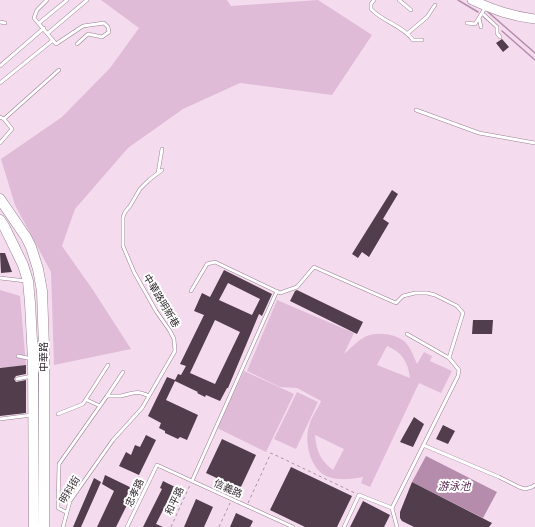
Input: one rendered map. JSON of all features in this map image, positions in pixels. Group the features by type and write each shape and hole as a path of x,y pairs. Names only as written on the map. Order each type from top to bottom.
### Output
{"main road":[{"name":"中華路","path":"0,199 26,237 31,247 38,269 42,290 44,347 44,527"},
{"name":"中華路","path":"0,220 23,264 28,281 34,376 34,527"}],"street":[{"path":"472,0 484,10 535,19"}],"lane":[{"path":"47,0 37,10 34,18 56,44 83,26 104,23 108,27 108,32 102,37 88,34 77,44"},
{"path":"39,23 68,0"},
{"path":"48,33 87,0"},
{"path":"374,0 371,4 371,9 376,15 408,33 413,40 422,40"},
{"path":"399,0 411,10"},
{"path":"408,33 427,17 435,5"},
{"path":"467,23 475,24 484,10 497,26 497,33 500,37"},
{"path":"479,18 481,27"},
{"path":"0,22 5,23"},
{"path":"0,66 44,28"},
{"path":"0,83 53,40"},
{"path":"4,119 59,70"},
{"path":"416,110 479,133 535,143"},
{"path":"0,117 4,119 12,129 0,143"},
{"path":"158,173 162,149"},
{"name":"中華路明新巷","path":"149,396 172,358 176,346 170,331 149,300 134,272 123,246 123,217 140,189 162,170"},
{"path":"191,291 207,264 215,262 280,292 297,286 314,267 396,303 403,296 415,293 435,295 457,306 463,313 449,358"},
{"path":"0,278 28,281"},
{"path":"192,481 277,291"},
{"path":"397,527 392,508 458,376 459,370 449,358 407,334"},
{"path":"18,356 33,360"},
{"path":"58,414 83,404 87,400 108,365"},
{"path":"87,400 100,406 123,372"},
{"path":"17,378 34,376"},
{"path":"107,396 120,396 132,392 149,396"},
{"name":"明科街","path":"100,406 59,464 58,508 66,512 70,501 113,440 142,408 149,396"},
{"path":"0,419 34,415"},
{"path":"423,445 519,487 525,489 535,485"},
{"name":"信義路","path":"157,465 293,527"},
{"name":"忠孝路","path":"127,527 157,465"},
{"path":"344,527 359,495 392,508"},
{"path":"63,527 66,512"}],"path":[{"path":"247,506 271,453 359,495"},
{"name":"和平路","path":"171,527 192,481"},
{"path":"219,527 232,499"}],"shaded area":[{"path":"101,0 227,0 231,6 318,0 372,35 332,95 240,83 183,109 128,148 75,209 62,246 93,290 131,349 54,365 51,272 15,205 1,159 62,117 110,68 139,28"},
{"path":"0,290 20,296 26,365 0,367"},
{"path":"277,300 354,333 344,354 363,338 373,334 384,334 396,337 405,342 411,350 417,364 424,352 432,356 430,361 452,371 441,393 419,383 370,487 361,483 363,477 340,479 326,476 320,472 312,461 308,447 308,432 311,419 321,401 297,388 280,387 247,371","holes":["387,346 397,351 406,362 410,378 377,365","315,435 344,449 333,470 322,459"]},
{"path":"244,371 294,394 266,452 217,428"},
{"path":"297,392 318,402 296,449 274,439"}],"water":[{"name":"游泳池","path":"426,456 497,492 483,518 412,482"}],"building":[{"path":"502,39 509,47 503,52 496,43"},
{"path":"392,190 398,194 383,219 389,223 369,257 362,252 358,258 352,254"},
{"path":"0,253 5,253 12,272 1,273"},
{"path":"224,270 272,294 262,316 259,314 228,388 220,401 206,395 205,397 175,381 166,400 198,415 187,440 180,437 178,439 165,433 165,431 159,428 161,423 148,416 167,377 175,380 178,374 181,375 186,366 180,364 204,315 194,311 202,293 210,297","holes":["228,283 260,299 252,315 219,300","215,320 240,332 215,384 190,373"]},
{"path":"297,290 363,322 357,334 290,301"},
{"path":"473,320 493,320 492,334 472,334"},
{"path":"26,365 26,374 16,376 14,379 16,382 26,380 26,413 0,416 0,368"},
{"path":"414,417 424,424 413,447 400,442"},
{"path":"443,425 455,431 448,444 436,439"},
{"path":"146,435 156,440 139,475 119,466 126,452 131,455 135,445 140,447"},
{"path":"222,439 256,455 240,489 206,473"},
{"path":"291,467 352,496 337,527 305,527 270,510"},
{"path":"105,475 136,490 133,493 116,527 97,527 114,491 102,484"},
{"path":"94,478 101,482 81,527 73,527"},
{"path":"163,481 179,489 172,502 168,500 156,524 163,527 143,527 162,489 160,488"},
{"path":"412,482 492,523 489,527 414,527 402,521 400,518 400,512"},
{"path":"196,499 213,507 204,527 184,527"},
{"path":"363,501 390,515 384,527 350,527"},
{"path":"236,513 253,521 250,527 230,527"}],"waterway":[{"path":"458,0 478,12"},
{"path":"488,12 535,53"},
{"path":"484,17 490,22"},
{"path":"502,31 535,60"}]}
